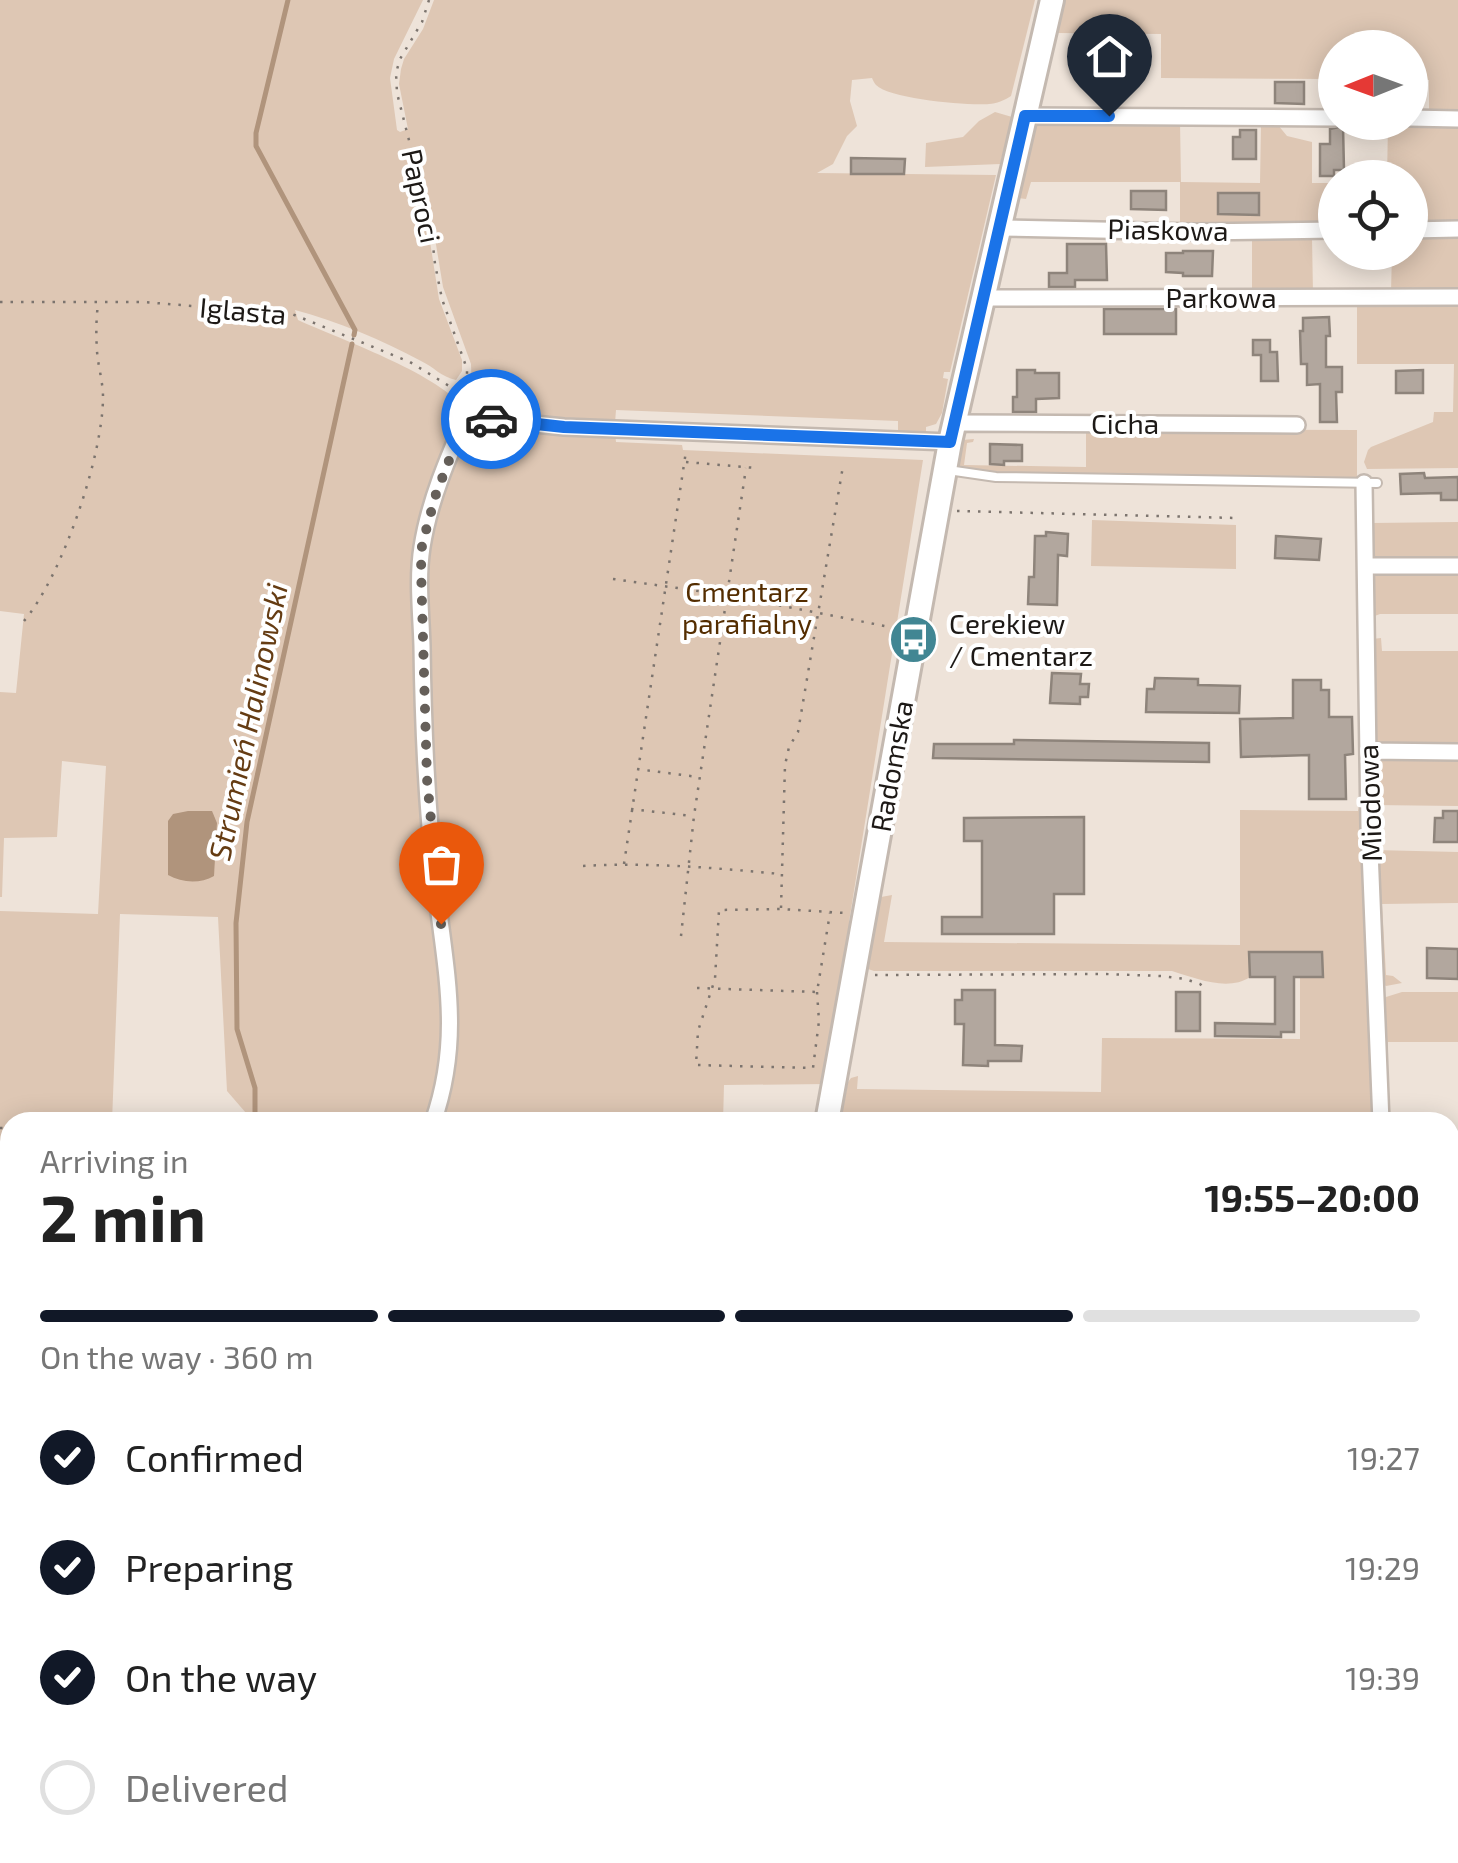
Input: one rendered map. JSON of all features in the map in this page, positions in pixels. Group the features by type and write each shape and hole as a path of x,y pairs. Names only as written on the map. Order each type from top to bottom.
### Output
{"street":[{"name":"Radomska","path":"829,1112 952,432 1052,0"},
{"path":"1025,116 1318,118"},
{"path":"1428,118 1458,119"},
{"name":"Piaskowa","path":"1000,228 1318,230"},
{"path":"1428,230 1458,229"},
{"name":"Parkowa","path":"984,298 1458,296"},
{"path":"437,1112 450,1054 450,986 427,779 421,568 422,545 436,494 466,417 564,427 952,432"},
{"name":"Cicha","path":"952,432 1296,425"},
{"name":"Miodowa","path":"1371,483 1366,566 1368,751 1381,1112"},
{"path":"1366,566 1458,566"},
{"path":"1368,751 1458,752"}],"lane":[{"path":"945,470 996,477 1371,483"}],"path":[{"name":"Paproci","path":"429,0 422,22 400,59 396,93 431,227 442,299 467,368 468,396"},
{"name":"Iglasta","path":"0,302 143,302 292,314 410,362 468,396"},
{"path":"24,621 35,609 72,530 92,468 103,396 97,350 98,303"},
{"path":"624,864 686,450"},
{"path":"685,461 756,468"},
{"path":"781,910 786,765 798,732 843,466"},
{"path":"681,936 687,866 746,468"},
{"path":"938,508 1236,518"},
{"path":"613,579 727,595 897,628"},
{"path":"637,769 700,778"},
{"path":"631,809 694,816"},
{"path":"583,866 687,866 783,874"},
{"path":"830,912 816,992 820,1021 813,1068 696,1066 698,1030 713,988 719,910 781,910 830,912 866,914"},
{"path":"855,974 1161,976 1184,979 1206,989"},
{"path":"697,988 816,992"}],"green space":[{"name":"Cmentarz parafialny","path":"0,0 423,0 394,59 390,78 400,132 408,129 399,84 401,69 434,0 1035,0 1011,96 992,104 948,103 884,90 872,78 852,80 850,101 857,126 847,136 833,164 817,173 996,175 950,372 944,372 943,378 948,379 942,413 936,424 926,427 926,435 898,434 898,421 616,410 615,423 485,414 472,395 471,364 443,287 431,214 426,216 439,299 462,360 462,371 456,380 375,339 295,310 298,320 410,369 463,407 447,446 415,553 442,892 424,574 430,531 464,436 472,428 615,433 616,442 682,445 683,450 923,460 849,922 854,924 826,1084 724,1085 723,1112 245,1112 227,1091 218,917 120,914 112,1112 0,1112 0,911 98,914 106,766 62,761 57,837 4,838 0,897 0,692 16,693 24,614 0,611"},
{"path":"1065,0 1458,0 1458,223 1428,223 1428,160 1387,160 1388,140 1428,140 1428,30 1318,30 1318,79 1161,78 1161,34 1057,33"},
{"path":"995,112 1012,117 1000,164 925,167 926,143 963,137"},
{"path":"1036,121 1180,122 1181,182 1260,183 1261,125 1278,125 1287,136 1312,142 1312,183 1318,183 1318,225 1180,225 1180,182 1031,182 1026,199 1018,198"},
{"path":"1312,237 1313,293 1252,293 1252,239"},
{"path":"1458,237 1458,292 1391,292 1392,270 1428,270 1428,238"},
{"path":"1458,303 1458,468 1367,469 1364,462 1371,447 1433,422 1434,412 1453,412 1454,364 1357,364 1357,304"},
{"path":"1086,429 1357,430 1357,478 980,472 957,466 962,440 974,439 967,443 964,465 1086,467"},
{"path":"1371,519 1372,523 1458,522 1458,560 1372,559"},
{"path":"1092,520 1236,525 1236,569 1091,566"},
{"path":"1370,574 1458,574 1458,614 1372,617"},
{"path":"1381,638 1382,651 1458,651 1458,745 1374,743 1372,639"},
{"path":"1382,756 1458,756 1458,806 1373,805 1374,772"},
{"path":"1359,806 1364,806 1376,1112 842,1112 848,1082 858,1076 857,1089 1101,1092 1102,1038 1300,1039 1300,977 1323,976 1322,952 1250,952 1250,977 1232,983 1211,982 1172,971 874,971 868,969 881,897 892,895 884,942 1240,945 1240,810 1358,811"},
{"path":"1374,850 1458,852 1458,903 1382,904 1386,975 1402,983 1386,986 1381,982"},
{"path":"1402,992 1458,992 1458,1042 1388,1042 1385,1068 1386,997"}],"shaded area":[{"path":"212,811 217,823 214,876 203,880 185,881 168,875 168,821 173,814"}],"building":[{"path":"1275,82 1304,82 1304,104 1275,103"},
{"path":"1240,130 1256,130 1256,159 1233,159 1233,137 1240,137"},
{"path":"1330,140 1343,140 1344,160 1320,160 1320,144 1330,144"},
{"path":"851,158 905,159 904,174 851,174"},
{"path":"1131,191 1166,191 1166,210 1131,209"},
{"path":"1218,193 1259,193 1259,215 1218,214"},
{"path":"1067,244 1106,244 1107,280 1075,280 1075,287 1049,287 1049,273 1067,273"},
{"path":"1213,251 1212,276 1166,272 1166,253"},
{"path":"1104,309 1176,309 1176,334 1104,334"},
{"path":"1329,317 1326,367 1342,367 1342,392 1336,392 1337,422 1320,422 1320,384 1307,385 1307,364 1301,364 1300,331 1303,318"},
{"path":"1253,340 1270,340 1270,352 1277,352 1278,381 1261,381 1261,355 1253,355"},
{"path":"1017,370 1059,373 1059,398 1036,399 1036,412 1013,412"},
{"path":"1423,370 1423,393 1396,393 1396,371"},
{"path":"990,444 1022,445 1022,461 990,464"},
{"path":"1424,473 1425,478 1458,477 1458,500 1441,500 1441,493 1401,494 1400,474"},
{"path":"1046,532 1068,534 1067,556 1058,555 1057,605 1028,604 1029,577 1034,577 1035,536 1046,536"},
{"path":"1276,536 1321,539 1319,560 1275,558"},
{"path":"1052,673 1081,674 1080,684 1089,684 1088,697 1080,697 1080,704 1050,703"},
{"path":"1155,678 1198,679 1198,685 1240,686 1239,713 1146,712 1147,689 1154,689"},
{"path":"1293,680 1321,680 1321,690 1329,690 1329,717 1352,717 1353,754 1345,755 1346,799 1309,799 1309,755 1241,757 1240,719 1293,718"},
{"path":"1014,740 1209,743 1209,762 933,758 934,744 1014,744"},
{"path":"1443,811 1458,811 1458,842 1434,842 1435,818 1443,818"},
{"path":"1084,817 1084,894 1054,894 1054,934 942,934 942,917 982,917 982,841 964,841 964,818"},
{"path":"1427,948 1458,949 1458,979 1427,978"},
{"path":"1249,952 1322,952 1323,977 1294,977 1294,1032 1281,1032 1281,1037 1215,1036 1215,1023 1275,1024 1275,977 1250,977"},
{"path":"962,990 995,990 995,1045 1022,1046 1021,1061 963,1065 964,1024 955,1024 955,1000 962,1000"},
{"path":"1176,992 1200,992 1200,1031 1176,1031"}],"waterway":[{"name":"Strumień Halinowski","path":"288,0 256,146 355,330 354,335"},
{"name":"Strumień Halinowski","path":"255,1112 255,1088 237,1029 236,923 247,822 352,344"}],"way so far":[{"path":"441,924 422,686 422,545 436,494 466,417 491,419"}],"place":[{"name":"Cerekiew / Cmentarz","path":"914,640"}],"route":[{"path":"491,419 564,427 950,442 1025,116 1109,116"}]}
